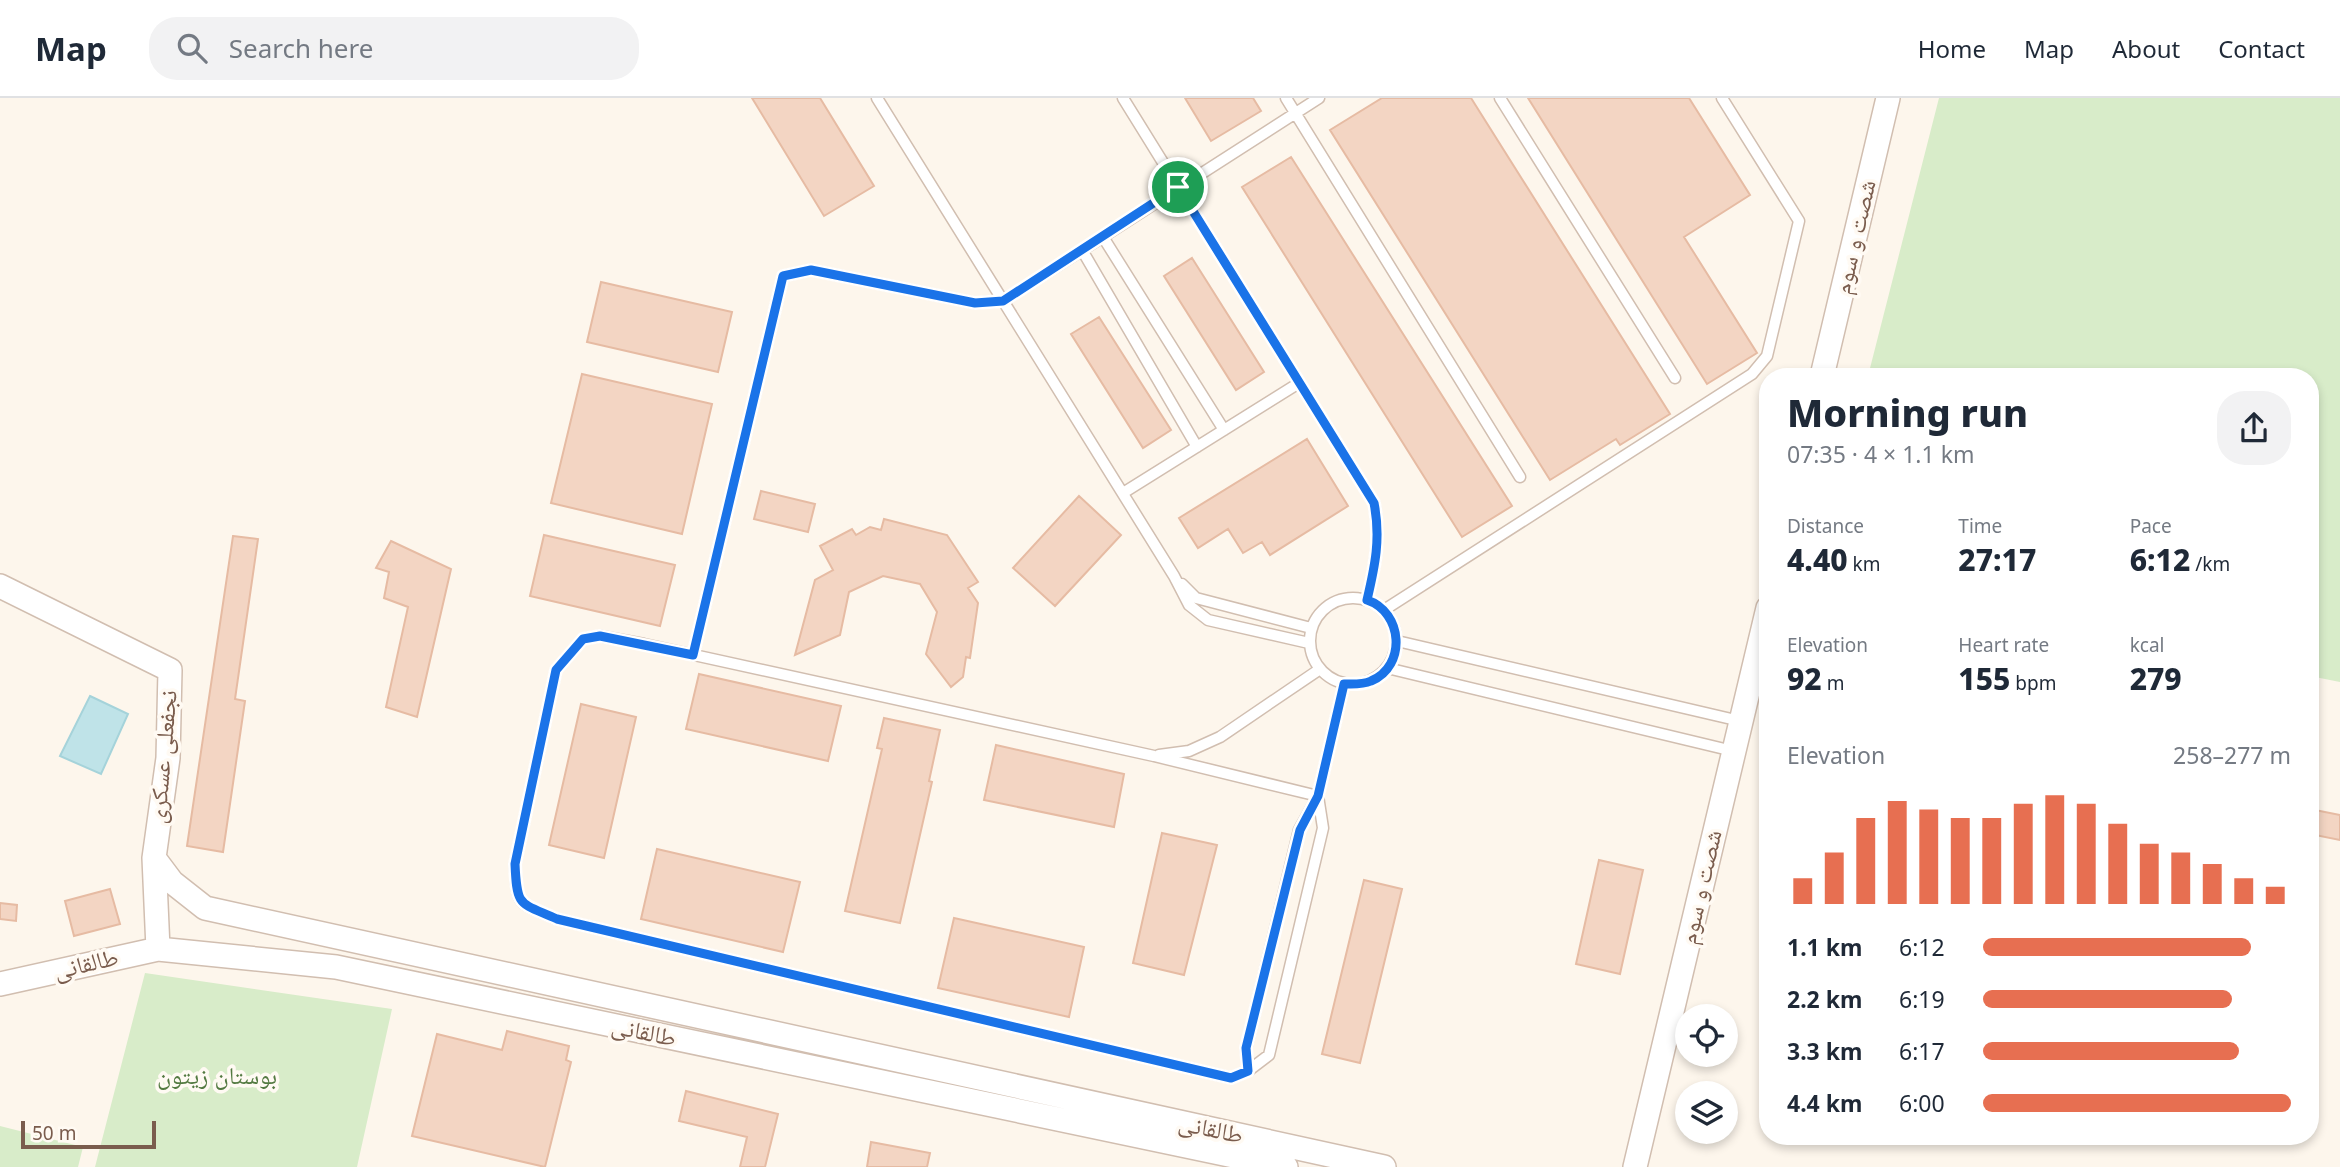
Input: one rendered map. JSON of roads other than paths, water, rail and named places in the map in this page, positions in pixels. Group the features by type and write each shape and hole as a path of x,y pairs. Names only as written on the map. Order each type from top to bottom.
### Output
{"street":[{"name":"شصت و سوم","path":"1824,368 1888,98"},
{"name":"نجفعلی عسکری","path":"0,586 170,670 167,758 154,858 159,949"},
{"name":"شصت و سوم","path":"1635,1167 1759,646"},
{"name":"طالقانی","path":"154,858 172,883 205,908 1384,1167"},
{"name":"طالقانی","path":"0,984 159,949 336,967 1286,1167"}],"lane":[{"path":"877,98 1123,493 1189,605 1208,620 1310,643"},
{"path":"1123,98 1374,503 1379,527 1375,567 1367,600"},
{"path":"1286,98 1520,478"},
{"path":"693,655 783,276 811,270 975,303 1003,301 1319,98"},
{"path":"1500,98 1675,378"},
{"path":"1384,610 1752,374 1767,356 1799,221 1722,98"},
{"path":"1102,236 1224,430"},
{"path":"1082,250 1197,447"},
{"path":"1123,493 1300,383"},
{"path":"1174,576 1196,598 1311,628"},
{"path":"1358,597 1384,610 1393,621 1397,641 1392,662 1387,668 1371,681 1358,684 1344,684 1320,669 1313,657 1310,643 1311,628 1318,615 1329,605 1358,597"},
{"path":"600,636 1154,756 1318,796 1323,828 1269,1055 1248,1071 1231,1078 557,919 522,903 516,893 515,864 556,670 583,639 600,636"},
{"path":"1397,641 1741,721"},
{"path":"1387,668 1734,751"},
{"path":"1154,756 1189,751 1220,737 1320,669"},
{"path":"1248,1071 1246,1048 1300,830 1318,796 1344,684"}],"water":[{"path":"90,696 128,714 101,774 60,756"}],"park label":[{"name":"بوستان زیتون","path":"217,1076"}]}
